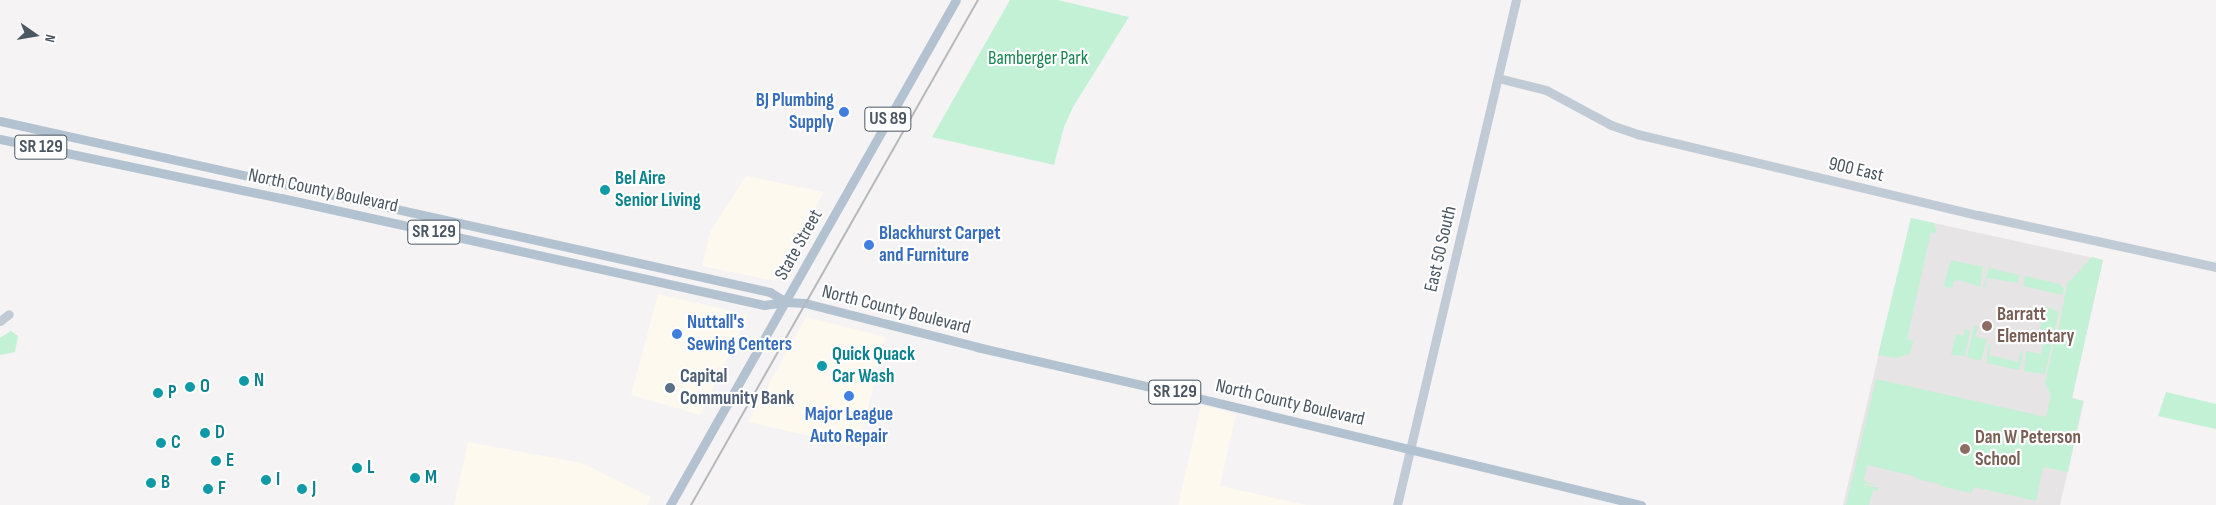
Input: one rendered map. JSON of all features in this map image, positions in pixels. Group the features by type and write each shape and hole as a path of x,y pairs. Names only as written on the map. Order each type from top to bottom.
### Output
{"main road":[{"name":"State Street","path":"670,505 956,0"},
{"name":"North County Boulevard","path":"0,121 770,292 786,302"},
{"name":"North County Boulevard","path":"0,139 281,198 764,305 786,302 805,303 977,347 1410,448 1641,505"}],"street":[{"name":"East 50 South","path":"1397,505 1516,0"},
{"name":"900 East","path":"1498,78 1546,90 1611,125 1637,134 1978,215 2216,267"},
{"path":"0,321 9,314"}],"shaded area":[{"path":"746,176 824,192 775,281 702,266 710,232"},
{"path":"1911,218 2103,260 2072,398 2084,401 2060,505 1843,505"},
{"path":"658,294 748,315 700,415 631,395"},
{"path":"806,317 886,337 858,447 748,422"},
{"path":"1201,405 1236,414 1220,486 1307,505 1178,505"},
{"path":"468,442 582,463 651,497 647,505 454,505"}],"green space":[{"name":"Bamberger Park","path":"1010,0 1058,0 1129,17 1073,107 1064,127 1054,165 932,137"},
{"path":"1911,218 1934,223 1937,234 1931,232 1907,339 1913,341 1910,354 1895,358 1878,355"},
{"name":"Dan W Peterson School","path":"2092,257 2103,260 2072,398 2083,401 2068,472 2043,467 2036,501 1974,487 1971,493 1867,465 1864,481 1879,486 1865,483 1864,488 1866,485 1879,488 1878,491 1873,490 1869,505 1846,505 1876,379 2046,417 2051,394 2045,384 2056,332 2058,332 2067,284"},
{"path":"1951,260 1983,267 1980,287 1959,280 1954,281 1952,288 1945,287 1944,284"},
{"path":"1989,268 2019,275 2018,283 1987,278 1983,288"},
{"path":"2025,276 2060,284 2064,289 2062,295 2023,286"},
{"path":"2045,306 2059,312 2053,337 2043,334 2042,337 2038,336"},
{"path":"1974,326 1978,326 1975,337 1987,339 1981,361 1967,357"},
{"path":"1965,329 1970,331 1965,356 1951,355 1956,334 1963,336"},
{"path":"11,331 18,336 15,352 0,355 0,338"},
{"path":"2044,340 2052,343 2045,374 2024,371 2026,351 2041,354"},
{"path":"1991,344 1989,355 2018,362 2021,351 2023,354 2020,368 2018,370 1987,363 1988,346"},
{"path":"2166,392 2216,404 2216,429 2158,416"}],"railway":[{"path":"691,505 978,0"}],"place":[{"name":"BJ Plumbing Supply","path":"844,112"},
{"name":"Bel Aire Senior Living","path":"605,190"},
{"name":"Blackhurst Carpet and Furniture","path":"869,245"},
{"name":"Barratt Elementary","path":"1987,326"},
{"name":"Nuttall's Sewing Centers","path":"677,334"},
{"name":"Quick Quack Car Wash","path":"822,366"},
{"name":"N","path":"244,381"},
{"name":"O","path":"190,387"},
{"name":"Capital Community Bank","path":"670,388"},
{"name":"P","path":"158,393"},
{"name":"Major League Auto Repair","path":"849,396"},
{"name":"D","path":"205,433"},
{"name":"C","path":"161,443"},
{"name":"Dan W Peterson School","path":"1965,449"},
{"name":"E","path":"216,461"},
{"name":"L","path":"357,468"},
{"name":"M","path":"415,478"},
{"name":"I","path":"266,480"},
{"name":"B","path":"151,483"},
{"name":"F","path":"208,489"},
{"name":"J","path":"302,489"}]}
